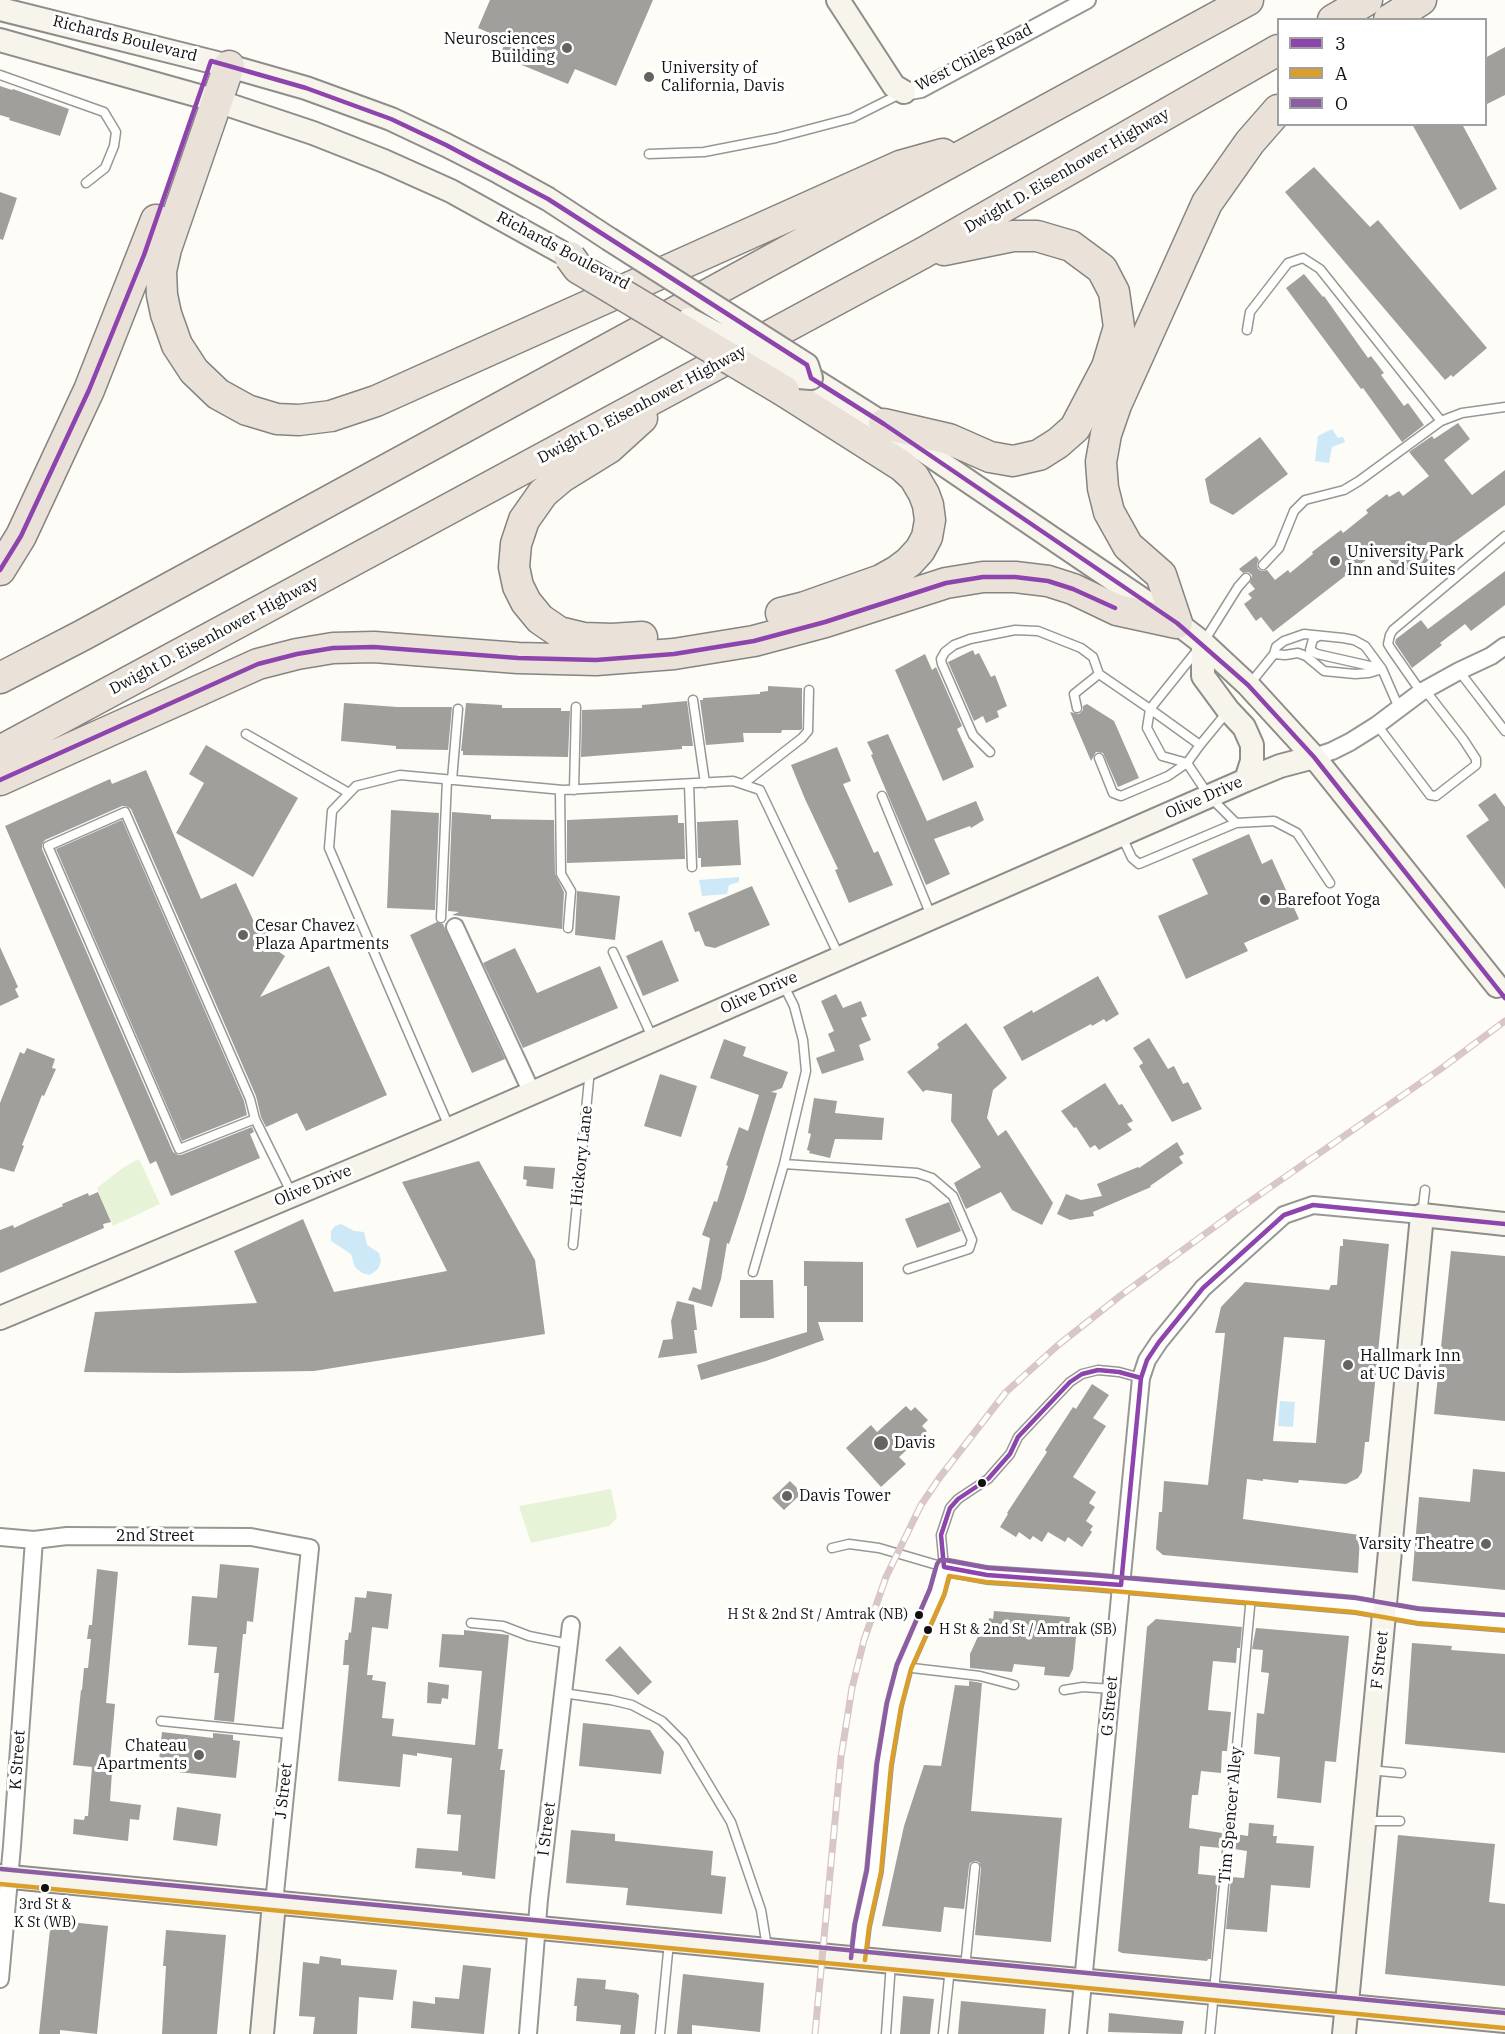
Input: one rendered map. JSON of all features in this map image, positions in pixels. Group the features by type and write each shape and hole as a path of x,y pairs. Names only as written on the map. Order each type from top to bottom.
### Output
{"highway":[{"path":"0,678 83,635 1248,0"},
{"path":"1336,18 1367,0"},
{"path":"1392,18 1421,0"},
{"name":"Dwight D. Eisenhower Highway","path":"0,752 923,253 1277,51"},
{"path":"0,570 21,536 89,390 208,98 220,63"},
{"path":"208,98 161,271 166,314 177,345 194,371 218,394 247,410 277,419 299,420 331,416 376,401 900,166 992,141"},
{"path":"1177,622 1161,575 1128,546 1109,512 1103,488 1101,462 1106,434 1116,405 1207,203 1250,142 1277,111"},
{"path":"884,424 949,439 990,457 1013,461 1039,455 1058,443 1075,428 1107,367 1119,327 1114,292 1102,269 1071,246 1037,236 1013,236 923,253"},
{"path":"570,257 578,268 784,391 902,466 914,477 928,505 930,520 927,537 920,550 909,562 881,580 805,607 759,619 676,633 612,639 584,638 560,632 540,619 526,602 518,586 514,567 516,544 524,520 543,493 562,477 609,448 679,385"},
{"path":"0,780 258,664 333,648 374,647 518,658 596,660 674,654 754,641 825,622 946,583 983,577 1015,577 1048,581 1073,589 1117,609 1177,622"}],"street":[{"path":"838,0 894,86 904,92"},
{"name":"West Chiles Road","path":"904,92 921,89 1087,0"},
{"name":"Richards Boulevard","path":"0,9 220,63 306,88 391,119 446,145 548,199 807,365 811,378"},
{"name":"Richards Boulevard","path":"0,39 208,98 313,133 384,161 452,191 570,257 584,261 798,377 811,378 884,424 1177,622 1203,643 1248,685 1314,757 1497,986"},
{"path":"1203,643 1203,676 1228,711 1244,727 1252,745 1252,760 1246,780"},
{"name":"Olive Drive","path":"0,1318 450,1129 1246,780 1280,766 1341,747 1377,725 1423,691 1491,656 1505,645"},
{"path":"448,922 532,1093"},
{"name":"G Street","path":"1078,2034 1141,1378 1147,1360 1203,1288 1284,1215 1313,1205 1422,1215"},
{"path":"1422,1215 1505,1224"},
{"name":"F Street","path":"1344,2034 1422,1215"},
{"name":"2nd Street","path":"0,1537 34,1540 67,1536 250,1537 310,1548"},
{"name":"K Street","path":"0,1979 4,1877 12,1846 34,1540"},
{"name":"J Street","path":"261,2034 310,1548"},
{"path":"858,1959 862,1926 874,1871 884,1765 894,1705 903,1666 937,1592 944,1567 987,1575 1355,1605 1418,1616 1505,1623"},
{"name":"I Street","path":"528,2034 537,1928 571,1625"},
{"path":"4,1877 1505,2021"}],"lane":[{"path":"0,75 104,112 116,132 114,146 105,168 86,183"},
{"name":"West Chiles Road","path":"649,154 704,152 776,138 852,118 904,92"},
{"path":"1247,330 1250,312 1288,263 1303,258 1320,269 1441,421"},
{"path":"1263,565 1279,548 1294,511 1305,500 1344,490 1441,421 1462,413 1505,407"},
{"path":"1377,725 1430,795 1436,796 1476,765 1476,759 1463,739 1388,644 1393,630 1505,536"},
{"path":"1236,823 1209,796 1187,763 1162,756 1147,728 1150,709 1203,643 1246,578"},
{"path":"990,752 973,735 941,659 945,652 954,645 970,639 1016,630 1038,631 1081,648 1093,657 1098,674 1200,745"},
{"path":"1248,685 1274,654 1276,647 1284,641 1304,634 1354,640 1365,646 1382,669 1399,708"},
{"path":"1319,636 1313,639 1310,650 1317,654 1382,669"},
{"path":"1274,654 1298,653 1306,656 1324,671 1355,674 1382,669"},
{"path":"1459,671 1505,731"},
{"path":"1077,708 1074,694 1098,674"},
{"path":"743,784 808,731 809,690"},
{"path":"693,700 705,783"},
{"path":"574,789 576,707"},
{"path":"448,922 449,780 458,709"},
{"path":"1099,758 1113,793 1121,796 1168,776 1187,763 1228,711"},
{"path":"246,734 349,793"},
{"path":"450,1129 329,848 332,811 356,786 399,775 560,790 733,781 760,790 841,958"},
{"path":"689,784 692,867"},
{"path":"560,790 561,874 571,891 568,928"},
{"path":"882,796 932,918"},
{"path":"255,1119 179,1149 48,846 125,812 250,1099 255,1119 292,1194"},
{"path":"1121,835 1132,858 1139,864 1236,823 1274,821 1297,833 1330,883"},
{"path":"612,952 653,1040"},
{"path":"753,1272 784,1164 806,1071 803,1040 794,1006 783,983"},
{"name":"Hickory Lane","path":"573,1245 590,1067"},
{"path":"784,1164 917,1173 932,1178 953,1196 972,1240 969,1250 908,1269"},
{"path":"1422,1215 1425,1190"},
{"path":"832,1548 849,1545 879,1548 944,1567 941,1535 950,1508 958,1499 988,1479 1011,1454 1018,1437 1070,1382 1082,1374 1098,1370 1119,1372 1141,1378"},
{"name":"Tim Spencer Alley","path":"1210,2034 1251,1596"},
{"path":"471,1623 504,1626 529,1636 569,1644"},
{"path":"903,1666 980,1676 1014,1685"},
{"path":"1064,1690 1083,1687 1111,1696"},
{"path":"563,1693 632,1705 662,1721 683,1742 731,1822 761,1910 768,1950"},
{"path":"161,1721 290,1734"},
{"path":"1369,1770 1401,1773"},
{"path":"1364,1821 1400,1821"},
{"path":"944,2034 975,1867"},
{"path":"660,2034 669,1941"},
{"path":"886,2034 891,1962"}],"green space":[{"path":"139,1159 160,1204 113,1226 97,1188 124,1167"},
{"path":"611,1489 617,1518 609,1526 531,1543 519,1506"}],"water":[{"path":"1332,429 1338,438 1343,437 1345,442 1332,447 1329,463 1315,461 1318,436"},
{"path":"739,877 739,882 729,885 727,894 702,896 699,880"},
{"path":"341,1224 354,1231 364,1232 367,1245 379,1253 381,1261 378,1269 370,1275 362,1273 355,1267 351,1254 331,1241 331,1231 335,1226"},
{"path":"1280,1401 1295,1402 1293,1427 1278,1426"}],"building":[{"name":"Neurosciences Building","path":"490,0 653,0 616,86 575,69 568,84 500,56 506,40 478,28"},
{"path":"1505,47 1505,95 1487,104 1487,57"},
{"path":"0,86 69,109 60,136 0,115"},
{"path":"1413,126 1463,126 1497,189 1460,210"},
{"path":"1314,167 1370,227 1378,220 1487,348 1453,377 1451,375 1445,380 1285,192"},
{"path":"0,192 17,198 3,240 0,239"},
{"path":"1304,274 1324,296 1368,358 1371,356 1384,373 1381,375 1404,406 1408,403 1424,425 1402,442 1286,288"},
{"path":"1458,423 1470,439 1444,460 1472,495 1505,470 1505,505 1405,578 1380,549 1273,632 1261,617 1256,621 1244,604 1252,598 1248,594 1255,589 1250,583 1252,575 1248,572 1243,573 1239,569 1256,556 1259,560 1258,569 1267,570 1275,580 1288,570 1290,573 1313,554 1312,552 1341,530 1343,533 1368,513 1366,510 1387,494 1389,497 1399,491 1403,496 1429,476 1409,452 1432,436 1434,439"},
{"path":"1260,437 1288,474 1233,515 1210,503 1205,479"},
{"path":"1505,571 1505,605 1471,631 1465,624 1412,668 1395,643 1396,639 1421,620 1428,629"},
{"path":"973,650 975,655 979,653 991,677 995,675 1007,706 997,711 999,717 986,723 983,716 974,721 948,662"},
{"path":"925,654 932,670 936,667 962,726 957,729 974,767 943,781 895,670"},
{"path":"768,686 802,688 802,729 782,730 781,733 743,733 744,742 706,745 700,700 760,694 760,692 768,691"},
{"path":"687,701 693,746 682,746 682,749 581,757 582,710 642,708 642,705"},
{"path":"344,703 397,707 452,707 448,750 396,749 396,746 341,741"},
{"path":"466,703 502,705 502,708 561,708 561,711 570,711 568,757 463,755 461,751"},
{"path":"1087,704 1114,721 1139,778 1118,787 1103,753 1096,752 1091,761 1070,712 1079,714 1083,706"},
{"path":"888,734 927,821 976,801 984,820 971,828 970,826 934,839 950,874 926,885 867,742"},
{"path":"206,745 298,798 253,877 176,833 204,783 189,774"},
{"path":"837,747 851,781 843,784 874,853 878,851 893,885 849,903 835,870 838,869 791,765"},
{"path":"146,770 201,899 236,883 255,924 268,931 262,940 285,956 260,997 329,966 387,1095 306,1131 297,1113 266,1127 256,1096 131,809 122,806 45,840 42,849 173,1152 181,1155 252,1127 254,1132 250,1134 260,1158 171,1196 156,1161 150,1164 5,826 110,779 112,784"},
{"path":"1495,793 1505,807 1505,889 1466,836 1489,820 1478,805"},
{"path":"391,810 439,813 435,910 387,908"},
{"path":"452,812 491,815 491,819 554,820 555,874 564,892 562,929 452,915 459,912 448,911"},
{"path":"678,815 678,823 684,823 685,859 567,863 567,820"},
{"path":"122,820 244,1101 247,1115 182,1141 56,849"},
{"path":"738,820 741,865 701,867 701,858 698,858 697,822"},
{"path":"1249,834 1262,864 1272,859 1299,919 1244,943 1248,951 1186,979 1158,916 1208,894 1192,859"},
{"path":"752,886 770,925 715,948 705,946 699,931 695,932 688,913"},
{"path":"577,891 620,896 615,940 575,935"},
{"path":"437,922 443,924 505,1059 472,1073 410,935"},
{"path":"662,940 679,981 643,996 626,956"},
{"path":"0,947 18,987 15,989 19,997 0,1006"},
{"path":"515,948 537,993 600,966 618,1008 523,1048 483,963"},
{"path":"1098,976 1119,1014 1106,1022 1104,1019 1092,1026 1091,1024 1022,1061 1003,1027 1032,1010 1033,1013"},
{"path":"836,994 843,1008 861,1001 867,1016 861,1018 871,1040 859,1045 864,1060 822,1074 816,1058 835,1051 828,1034 834,1031 821,1001"},
{"path":"966,1023 1007,1078 993,1090 987,1118 998,1136 1006,1130 1053,1203 1042,1225 1012,1210 1001,1192 966,1209 954,1183 981,1167 951,1121 952,1094 926,1090 923,1092 907,1072 939,1048 937,1044"},
{"path":"1149,1038 1168,1069 1174,1066 1183,1084 1188,1082 1202,1109 1172,1122 1139,1066 1143,1063 1133,1048"},
{"path":"724,1039 746,1047 743,1056 788,1072 782,1088 771,1092 777,1093 729,1244 727,1243 721,1279 712,1307 688,1300 693,1287 701,1290 710,1238 702,1235 714,1201 717,1202 739,1127 748,1131 759,1095 710,1078"},
{"path":"27,1048 55,1059 52,1068 56,1069 44,1096 42,1095 14,1172 0,1168 0,1103 20,1052 24,1054"},
{"path":"660,1074 697,1086 681,1137 644,1126"},
{"path":"1105,1083 1133,1121 1127,1124 1132,1130 1099,1150 1095,1145 1090,1148 1076,1127 1074,1128 1061,1111"},
{"path":"814,1098 837,1101 835,1113 884,1118 882,1140 835,1139 830,1158 809,1153 810,1151 807,1150 811,1134 808,1133"},
{"path":"1177,1142 1184,1154 1179,1157 1183,1163 1151,1187 1093,1212 1094,1216 1070,1220 1057,1214 1066,1194 1081,1200 1102,1196 1097,1184 1139,1168"},
{"path":"479,1161 535,1260 545,1334 314,1371 84,1372 95,1312 257,1303 234,1251 303,1219 334,1292 447,1271 402,1182"},
{"path":"524,1166 555,1168 553,1189 526,1186 527,1180 523,1179"},
{"path":"98,1192 111,1222 103,1224 104,1228 0,1273 0,1230 13,1225 14,1228 63,1206 62,1204 88,1193 89,1196"},
{"path":"949,1202 961,1231 917,1248 905,1219"},
{"path":"1343,1239 1389,1244 1369,1442 1365,1442 1362,1472 1358,1478 1346,1484 1247,1479 1243,1519 1360,1535 1358,1573 1163,1555 1156,1549 1164,1481 1208,1485 1225,1333 1215,1333 1221,1307 1245,1282 1329,1290 1331,1285 1337,1285 1340,1246 1343,1246","holes":["1284,1337 1325,1340 1316,1443 1273,1441"]},
{"path":"1451,1251 1505,1256 1505,1421 1434,1414"},
{"path":"804,1261 863,1262 863,1322 818,1322 824,1340 766,1361 701,1380 697,1365 807,1332 807,1286 804,1286"},
{"path":"740,1280 773,1280 774,1318 740,1318"},
{"path":"677,1301 694,1305 697,1353 658,1358 663,1340 673,1339 671,1321"},
{"path":"1092,1384 1109,1395 1093,1418 1106,1426 1073,1477 1096,1492 1089,1503 1095,1507 1086,1521 1093,1526 1090,1530 1092,1532 1082,1547 1068,1537 1065,1542 1048,1532 1042,1542 1033,1536 1030,1540 1019,1532 1016,1537 1000,1527 1047,1452 1045,1450 1073,1407 1076,1409"},
{"path":"906,1406 911,1411 915,1407 928,1420 922,1426 927,1431 899,1457 906,1464 881,1487 846,1448 871,1425 877,1432"},
{"path":"1473,1469 1505,1472 1505,1590 1412,1581 1419,1497 1470,1502"},
{"name":"Davis Tower","path":"790,1481 802,1493 784,1510 772,1498"},
{"path":"220,1564 259,1568 253,1622 247,1621 246,1634 243,1634 234,1722 214,1720 219,1673 214,1673 217,1647 188,1645 192,1596 217,1598"},
{"path":"97,1569 118,1572 106,1703 115,1704 109,1772 112,1772 110,1801 141,1805 139,1820 130,1819 128,1841 73,1834 74,1819 84,1820 85,1816 88,1816 92,1767 73,1765 84,1668 88,1668 91,1639 87,1639 89,1625 92,1625"},
{"path":"367,1591 392,1594 388,1629 372,1627 367,1675 373,1675 372,1680 386,1682 382,1718 394,1719 392,1736 475,1745 482,1671 439,1667 442,1634 464,1635 464,1630 509,1635 498,1749 503,1749 500,1770 505,1770 495,1879 462,1875 462,1872 415,1868 417,1848 458,1851 461,1815 447,1814 452,1758 417,1753 417,1756 403,1754 400,1787 338,1781 349,1665 343,1665 345,1640 348,1640 349,1632 351,1633 355,1597 366,1598"},
{"path":"994,1611 1070,1617 1069,1626 1077,1627 1073,1669 1069,1677 1044,1675 1045,1667 1014,1664 1012,1672 970,1668 970,1654 980,1632 987,1633 989,1618 993,1619"},
{"path":"1156,1619 1242,1627 1236,1663 1213,1661 1208,1710 1231,1712 1227,1751 1222,1751 1221,1773 1201,1771 1198,1795 1192,1795 1189,1828 1222,1833 1221,1848 1200,1846 1198,1874 1218,1876 1211,1959 1207,1961 1118,1951 1147,1627"},
{"path":"1256,1628 1349,1636 1336,1762 1325,1761 1321,1803 1277,1798 1280,1757 1254,1754 1257,1713 1264,1714 1269,1673 1261,1672 1263,1650 1252,1649"},
{"path":"1412,1643 1452,1646 1451,1650 1505,1654 1505,1753 1405,1744"},
{"path":"620,1646 652,1682 638,1695 605,1660"},
{"path":"969,1681 982,1683 971,1811 1062,1818 1051,1942 975,1935 981,1868 979,1862 975,1861 969,1866 964,1909 944,1907 941,1932 882,1926 904,1826 924,1765 941,1766 955,1685 969,1686"},
{"path":"428,1682 449,1685 448,1699 442,1698 441,1704 427,1703"},
{"path":"583,1723 650,1730 664,1752 661,1774 579,1766"},
{"name":"Chateau Apartments","path":"162,1732 213,1738 213,1733 233,1735 233,1740 240,1741 236,1778 158,1770"},
{"path":"177,1807 221,1814 217,1846 173,1840"},
{"path":"1249,1823 1274,1825 1273,1836 1277,1836 1276,1843 1314,1846 1310,1888 1271,1885 1267,1932 1226,1929 1231,1877 1244,1878 1247,1851 1234,1849 1235,1834 1248,1836"},
{"path":"571,1830 615,1834 615,1841 713,1851 711,1875 726,1877 722,1914 626,1905 628,1888 566,1883"},
{"path":"1398,1835 1495,1844 1489,1902 1505,1904 1505,1986 1385,1974"},
{"path":"51,1920 108,1926 97,2034 60,2030 60,2034 39,2034"},
{"path":"166,1930 226,1935 217,2034 162,2034"},
{"path":"320,1956 341,1959 341,1965 397,1970 393,2000 359,1997 357,2034 313,2034 315,2017 299,2016 303,1962 319,1964"},
{"path":"463,1965 491,1968 484,2034 411,2028 413,2001 435,2004 435,1997 459,1999"},
{"path":"683,1974 764,1983 760,2032 692,2025 692,2034 677,2034"},
{"path":"577,1978 606,1980 605,1989 637,1993 639,1995 635,2034 620,2034 621,2025 576,2021 577,2006 574,2006"},
{"path":"903,1996 934,1999 930,2034 900,2034"},
{"path":"961,2001 1046,2009 1044,2034 958,2034"},
{"path":"1109,2013 1184,2021 1182,2034 1108,2032"}],"railway":[{"path":"815,2034 841,1757 852,1688 864,1640 886,1577 921,1505 940,1477 1006,1392 1057,1346 1120,1296 1239,1209 1442,1068 1505,1021"}],"transit line":[{"name":"3","path":"0,570 21,536 89,390 144,255 211,61 229,66 306,88 391,119 446,145 548,199 807,365 811,378 884,424 1177,623 1248,685 1314,757 1505,998"},
{"name":"3","path":"0,780 258,664 333,648 374,647 518,658 596,660 674,654 754,641 825,622 946,583 983,577 1015,577 1048,581 1073,589 1115,608"},
{"name":"3","path":"1141,1378 1147,1360 1159,1342 1203,1288 1284,1215 1313,1205 1505,1224"},
{"name":"3","path":"1098,1370 1119,1372 1141,1378 1121,1585 987,1575 944,1567 941,1535 950,1508 958,1499 988,1479 1010,1454 1018,1437 1070,1382 1082,1374 1098,1370"},
{"name":"O","path":"851,1958 855,1924 867,1870 877,1764 887,1703 897,1665 940,1560 988,1568 1356,1598 1419,1609 1505,1615"},
{"name":"A","path":"865,1960 869,1927 881,1872 891,1766 901,1707 911,1669 944,1595 949,1576 986,1582 1354,1612 1417,1623 1504,1630"},
{"name":"O","path":"1,1869 1505,2013"},
{"name":"A","path":"0,1884 1504,2028"}],"place":[{"name":"Neurosciences Building","path":"567,48"},
{"name":"University of California, Davis","path":"649,77"},
{"name":"University Park Inn and Suites","path":"1335,561"},
{"name":"Barefoot Yoga","path":"1265,900"},
{"name":"Cesar Chavez Plaza Apartments","path":"243,935"},
{"name":"Hallmark Inn at UC Davis","path":"1348,1365"},
{"name":"Davis","path":"881,1443"},
{"name":"Davis Tower","path":"787,1496"},
{"name":"Varsity Theatre","path":"1486,1544"},
{"name":"H St & 2nd St / Amtrak (NB)","path":"919,1615"},
{"name":"H St & 2nd St / Amtrak (SB)","path":"928,1630"},
{"name":"Chateau Apartments","path":"199,1755"},
{"name":"3rd St & K St (WB)","path":"45,1888"}]}
